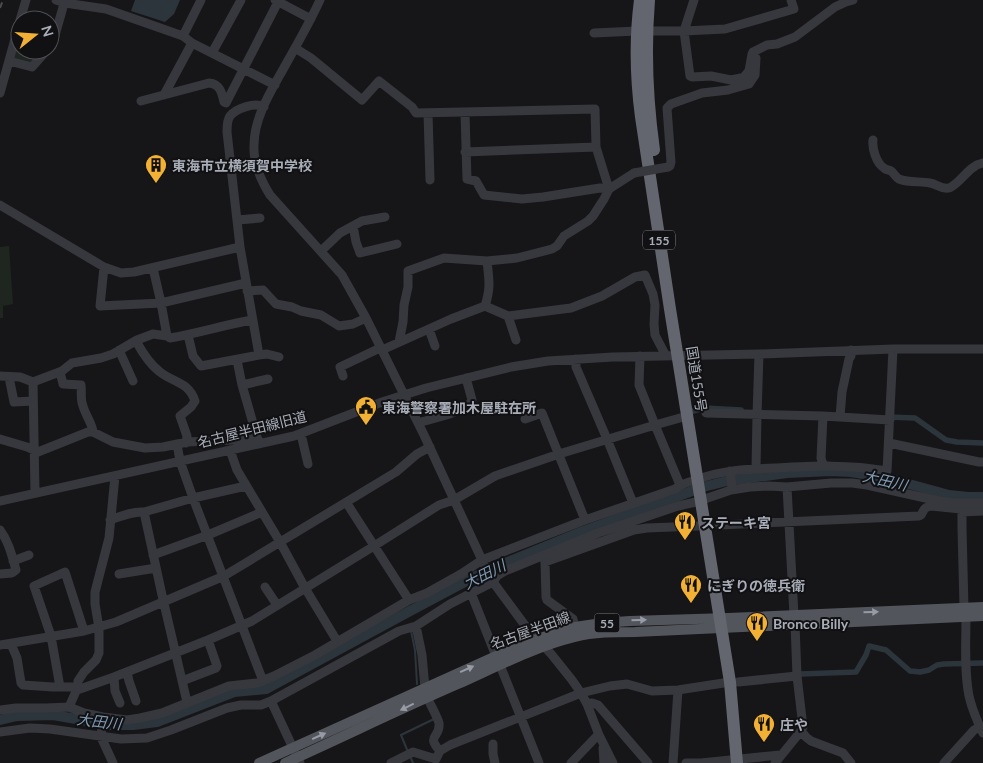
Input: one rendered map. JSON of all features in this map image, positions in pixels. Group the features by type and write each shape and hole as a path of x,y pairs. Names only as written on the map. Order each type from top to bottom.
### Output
{"highway":[{"name":"国道155号","path":"640,0 637,18 642,31 647,72 652,138 676,356 704,498 734,682 741,761"},
{"name":"国道155号","path":"642,31 648,0"}],"main road":[{"name":"名古屋半田線","path":"540,643 606,632 635,632 724,623 965,612 983,607"},
{"name":"名古屋半田線","path":"965,612 983,616"},
{"name":"名古屋半田線","path":"258,763 426,693 575,627 630,621 724,623"},
{"name":"名古屋半田線","path":"285,763 299,760 426,693"}],"street":[{"path":"183,36 201,0"},
{"path":"212,53 241,0"},
{"path":"320,0 275,85 258,124 254,156 262,183 270,195 342,274 405,395 482,562 510,606 563,669 581,694 613,763"},
{"path":"694,0 684,31 689,73 692,77 711,76 731,80 741,78 749,71 752,54 758,50 767,45 777,44 795,37 836,7 853,0"},
{"path":"594,34 725,29 794,9 791,0"},
{"path":"62,1 106,9 183,36 192,43 275,85"},
{"path":"141,101 215,84 226,103 276,1 311,19"},
{"path":"164,95 192,43"},
{"path":"295,48 311,58 362,100 379,81 412,107 416,113 595,109 596,148 609,189"},
{"path":"399,342 408,287 408,271 444,258 487,261 516,258 557,246 564,236 588,221 604,200 609,189 634,172 670,166 668,106 702,93 728,90 749,84 755,75 758,50"},
{"path":"0,93 10,57"},
{"path":"9,61 32,66 38,60"},
{"path":"259,355 240,247 227,132 231,115 238,110 260,105 264,107"},
{"path":"428,113 430,180"},
{"path":"464,113 467,179 476,181 484,195 522,199 600,188 609,189"},
{"path":"873,140 874,153 881,166 891,171 898,178 931,183 946,189 978,164 983,163"},
{"path":"465,152 596,148"},
{"path":"0,204 104,267 121,273 153,268 240,247"},
{"path":"321,251 340,233 362,221 385,217"},
{"path":"238,220 260,218"},
{"path":"353,226 360,254 397,244"},
{"path":"485,306 489,291 487,261"},
{"path":"104,267 100,306 161,303 247,287 262,290 276,304 321,315 339,326 354,324 366,318"},
{"path":"153,268 167,336"},
{"path":"343,376 340,367 485,306 508,316 571,308 602,296 635,277 645,275 654,294 656,305 655,335 676,356"},
{"path":"508,316 516,340"},
{"path":"33,401 14,402 4,376 20,377 33,382 60,372 72,363 101,358 154,334 170,338 252,320"},
{"path":"429,329 435,346"},
{"path":"188,335 193,356 201,366 267,354 278,357"},
{"path":"136,341 144,355 158,371 186,386 195,401 180,416 187,436 181,443 180,461 263,681"},
{"path":"0,710 69,707 84,714 127,720 162,713 228,686 263,681 315,655 409,600 482,562 585,520 675,489 680,485 699,478 756,469 823,465 887,471 893,349"},
{"name":"名古屋半田線旧道","path":"0,501 300,434 382,402 426,388 548,361 640,356 851,350 983,349"},
{"path":"119,350 132,381"},
{"path":"840,417 842,392 851,350"},
{"path":"756,469 759,354"},
{"path":"640,356 639,385 680,485"},
{"path":"576,359 576,367 633,503"},
{"path":"0,439 38,452 88,432 93,432 113,442 145,448 181,443 258,442 237,360"},
{"path":"60,372 63,384 81,385 82,404 87,418 93,427 93,432"},
{"path":"418,423 450,414 469,405 472,400 466,378"},
{"path":"242,385 268,379"},
{"path":"33,382 35,493"},
{"path":"525,419 542,413 585,520"},
{"path":"706,413 890,420"},
{"path":"823,416 821,458 823,465"},
{"path":"10,644 17,658 21,683 23,685 72,686 80,689 128,672 252,621 438,505 454,500 495,476 559,454 680,418"},
{"path":"300,434 308,464"},
{"path":"889,443 983,462"},
{"path":"0,645 99,628 224,576 396,472 430,447"},
{"path":"230,450 237,470 337,641"},
{"path":"730,472 732,487"},
{"path":"69,707 77,689 78,681 96,660 99,653 99,628 95,604 96,592 109,538 116,476"},
{"path":"0,732 30,728 101,733 121,740 147,738 227,708 241,705 260,705 272,701 398,631 416,626 450,604 471,594 506,570 598,533 730,490 750,487 852,483 939,501 983,503"},
{"path":"110,520 246,486"},
{"path":"686,763 778,759 801,732 803,727 797,676 787,486"},
{"path":"346,502 409,600"},
{"path":"720,525 919,516 927,506 961,509 962,512 983,511"},
{"path":"144,512 187,702"},
{"path":"153,555 262,512"},
{"path":"944,763 974,730 981,726 971,702 966,677 962,512"},
{"path":"575,627 572,619 547,600 545,562 634,530 698,526"},
{"path":"0,530 10,547 16,570 12,573 0,574"},
{"path":"13,561 28,555"},
{"path":"119,574 156,568"},
{"path":"60,687 51,636 34,586 65,572 84,632"},
{"path":"265,587 277,605"},
{"path":"471,594 540,763"},
{"path":"416,626 422,655 426,693 439,723 433,742 437,758"},
{"path":"182,681 216,668 217,666 208,640"},
{"path":"128,672 136,701"},
{"path":"437,758 446,747 521,716 581,694 619,684 632,685 652,691 678,690 797,676"},
{"path":"114,677 114,690 120,703"},
{"path":"673,763 678,690"},
{"path":"272,701 299,760"},
{"path":"587,704 598,705 648,763"},
{"path":"103,717 101,733 113,763"},
{"path":"801,732 811,741 843,753 851,763"},
{"path":"571,763 600,735"},
{"path":"493,744 495,763"},
{"path":"604,763 603,749 605,746"},
{"path":"391,763 413,752 437,758"}],"shaded area":[{"path":"135,0 180,0 174,14 165,22 131,11"},
{"path":"10,57 10,60 38,60 32,67 9,61"},
{"path":"9,246 13,304 3,306 3,318 0,318 0,247"}],"waterway":[{"path":"686,413 704,408 741,410"},
{"path":"888,417 915,418 946,440 983,443"},
{"name":"大田川","path":"0,720 17,716 53,715 111,725 133,725 157,722 234,692 266,689 474,577 498,566 581,532 703,487 727,481 787,473 851,472 887,478 949,495 983,497"},
{"path":"411,631 415,650 417,684"},
{"path":"800,674 856,672 869,646 886,650 910,671 920,672 944,664 983,663"},
{"path":"408,752 401,735 434,719"},
{"path":"410,756 413,763"}],"railway":[{"path":"0,8 3,0"}],"place":[{"name":"東海市立横須賀中学校","path":"156,184"},
{"name":"東海警察署加木屋駐在所","path":"366,426"},
{"name":"ステーキ宮","path":"685,541"},
{"name":"にぎりの徳兵衛","path":"691,604"},
{"name":"Bronco Billy","path":"757,642"},
{"name":"庄や","path":"764,743"}]}
